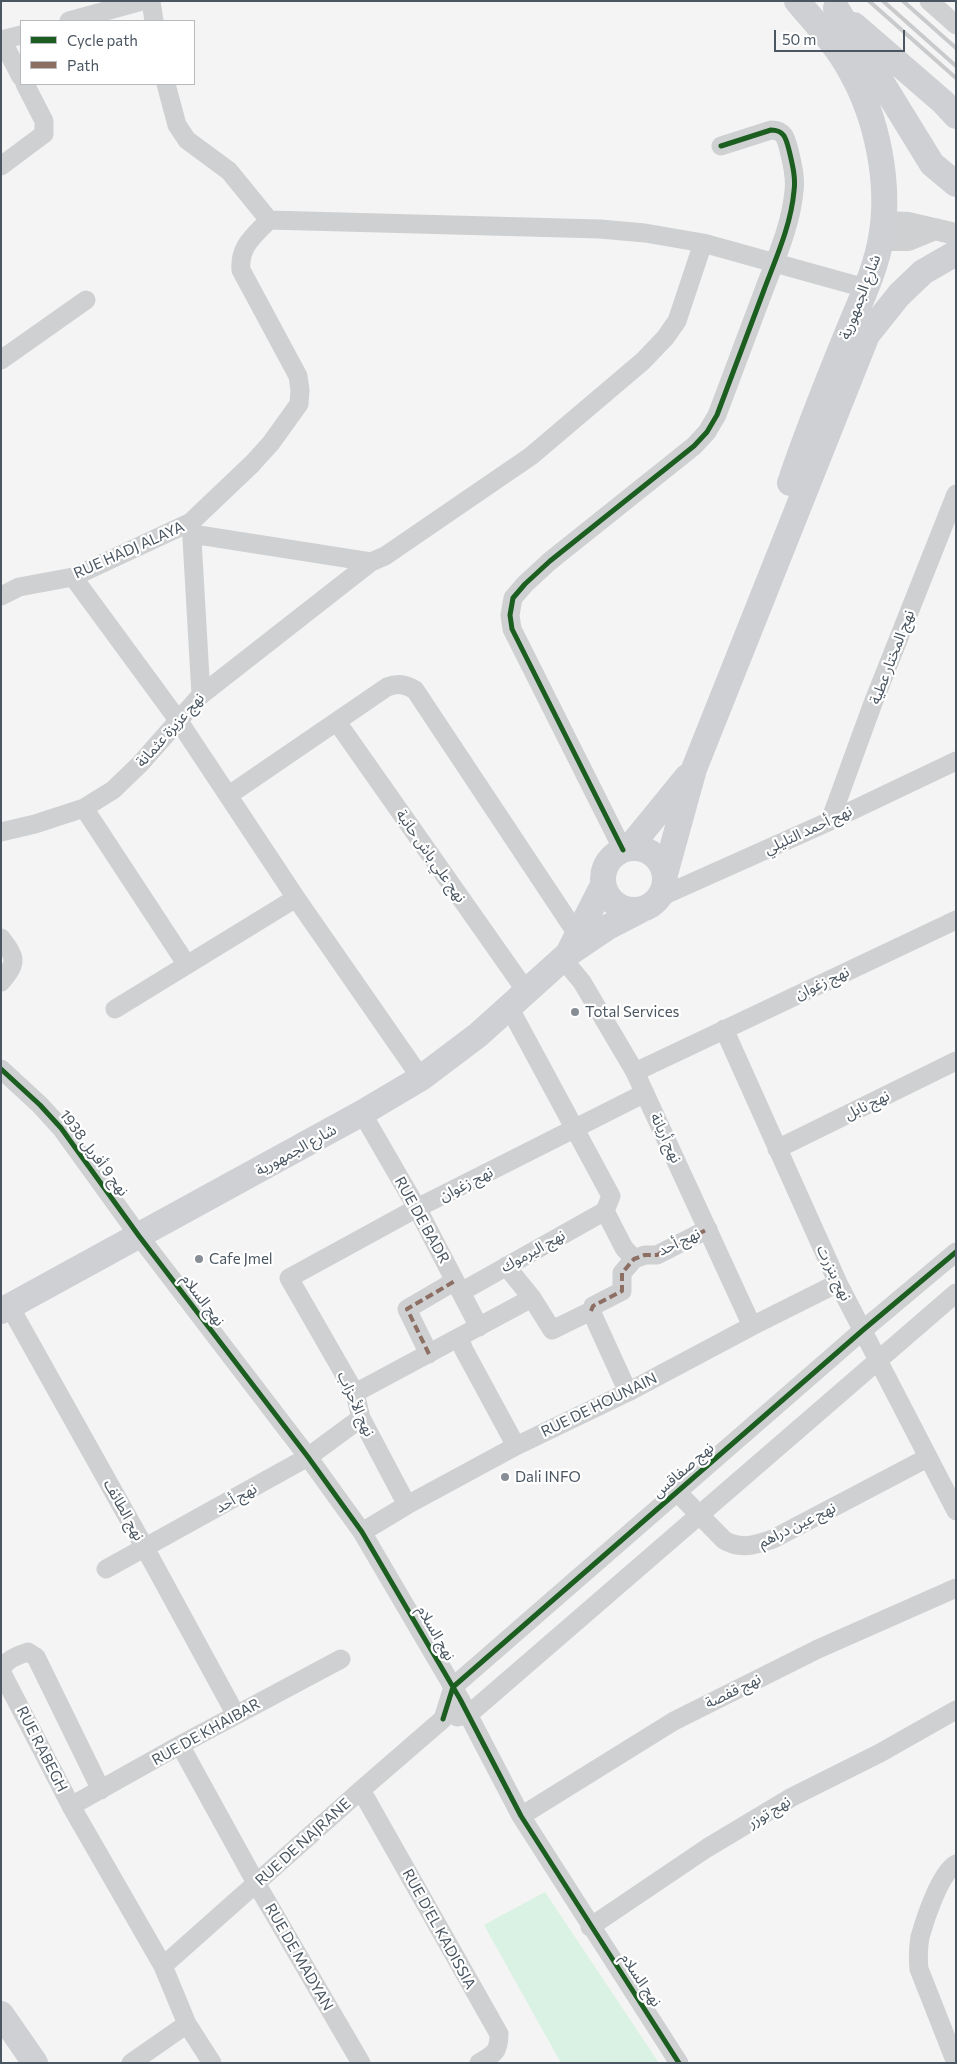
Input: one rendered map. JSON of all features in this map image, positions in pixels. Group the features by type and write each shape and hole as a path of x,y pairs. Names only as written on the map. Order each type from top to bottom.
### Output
{"main road":[{"name":"شارع الجمهورية","path":"759,604 784,499 814,413 865,288 882,231 880,153 863,95 832,40 797,1"},
{"path":"831,5 932,164 956,184"},
{"path":"831,5 943,102 956,116"},
{"path":"569,949 608,927 655,894 694,769 867,336 882,314 923,272 956,253"},
{"path":"626,849 694,769"},
{"path":"569,949 603,885 604,868 615,854 626,849 639,848 648,851 656,857 655,894"},
{"path":"603,885 612,902 630,911 655,894"},
{"name":"شارع الجمهورية","path":"6,1309 362,1114 421,1078 478,1035 569,949"},
{"path":"1,2014 35,2063"}],"street":[{"path":"74,20 142,1"},
{"path":"151,1 154,20"},
{"path":"929,1 956,25"},
{"path":"20,35 2,40 20,75"},
{"path":"1,166 44,134 44,122 26,85"},
{"path":"166,85 177,125 187,140 229,171 269,220 645,233 703,243 865,288"},
{"path":"626,849 512,629 510,615 513,598 525,584 550,560 694,446 707,432 717,415 774,263 792,208 795,189 787,141 784,133 779,130 771,130 721,146"},
{"name":"RUE HADJ ALAYA","path":"1,596 19,587 73,576 192,528 271,443 299,404 298,376 241,270 240,258 248,242 269,220"},
{"path":"882,231 908,223 945,232"},
{"name":"نهج عزيزة عثمانة","path":"1,832 35,824 84,808 113,790 140,764 201,695 372,562 407,542 532,456 643,361 665,338 677,322 703,243"},
{"path":"1,360 86,300"},
{"name":"نهج المختار عطية","path":"830,821 956,494"},
{"path":"201,695 192,528 372,562"},
{"path":"73,576 178,720 296,898 421,1078"},
{"name":"نهج أريانة","path":"229,795 387,687 396,684 406,685 414,690 569,949 582,982 635,1072 752,1326"},
{"name":"نهج علي باش حانبة","path":"337,722 518,999 574,1130 611,1196 605,1211"},
{"name":"نهج أحمد التليلي","path":"655,894 830,821 956,761"},
{"path":"84,808 187,965"},
{"path":"115,1009 296,898"},
{"name":"نهج زغوان","path":"635,1072 956,920"},
{"path":"1,938 10,950 14,962 12,969 1,982"},
{"name":"نهج بنزرت","path":"724,1029 838,1283 863,1330 876,1360 956,1511"},
{"name":"نهج نابل","path":"777,1149 956,1061"},
{"name":"نهج 9 أفريل 1938","path":"1,1069 40,1105 61,1128 139,1236"},
{"name":"نهج زغوان","path":"289,1278 417,1208 645,1093"},
{"name":"RUE DE BADR","path":"362,1114 417,1208 479,1327"},
{"path":"506,1266 532,1298 552,1330 591,1311 593,1306 622,1291 622,1273 634,1259 624,1248 605,1211"},
{"name":"نهج اليرموك","path":"429,1354 407,1308 506,1266 605,1211"},
{"name":"نهج أحد","path":"634,1259 645,1255 657,1255 708,1229"},
{"name":"نهج السلام","path":"139,1236 308,1457 362,1532 453,1687 521,1816 590,1927 679,2063"},
{"name":"نهج صفاقس","path":"453,1687 863,1330 956,1252"},
{"name":"نهج الأحزاب","path":"289,1278 355,1393 361,1418 407,1505"},
{"name":"RUE DE HOUNAIN","path":"362,1532 407,1505 516,1446 628,1392 838,1283"},
{"path":"453,1687 443,1718 468,1715 876,1360 956,1294"},
{"path":"355,1393 532,1298"},
{"name":"نهج الطائف","path":"6,1309 145,1548 236,1715"},
{"path":"591,1311 628,1392"},
{"path":"459,1338 516,1446"},
{"name":"نهج أحد","path":"106,1569 308,1457 361,1418"},
{"name":"نهج عين دراهم","path":"677,1492 698,1516 724,1540 732,1545 755,1546 773,1539 927,1458"},
{"name":"نهج قفصة","path":"521,1816 691,1712 818,1649 956,1588"},
{"name":"RUE RABEGH","path":"101,1790 36,1657 28,1652 7,1662 2,1669 2,1673 71,1806 163,1966"},
{"name":"RUE DE KHAIBAR","path":"71,1806 341,1659"},
{"name":"نهج توزر","path":"590,1927 707,1848 792,1797 880,1754 956,1710"},
{"name":"RUE DE NAJRANE","path":"163,1966 443,1718"},
{"name":"RUE DE MADYAN","path":"180,1745 256,1883 361,2063"},
{"name":"RUE D'EL KADISSIA","path":"361,1790 499,2034 499,2044 494,2054 479,2063"},
{"path":"956,1864 945,1873 937,1889 920,1938 918,1955 919,1969 956,2062"},
{"path":"163,1966 187,2024 212,2063"},
{"path":"131,2063 187,2024"}],"green space":[{"path":"545,1892 659,2063 561,2063 484,1925"}],"railway":[{"path":"869,1 956,78"},
{"path":"883,1 956,66"},
{"path":"903,1 956,48"}],"marked path":[{"path":"591,1311 593,1306 622,1291 622,1273 634,1259 645,1255 657,1255 708,1229"},
{"path":"429,1354 407,1309 455,1281"}],"cycle path":[{"path":"623,850 512,629 510,615 513,598 525,584 550,561 694,446 707,432 717,415 782,241 790,216 794,186 788,146 784,136 779,131 771,130 721,146"},
{"path":"1,1069 40,1105 61,1128 139,1236 308,1457 362,1532 460,1699 521,1816 679,2063"},
{"path":"443,1719 453,1687 863,1330 956,1252"}],"place":[{"name":"Total Services","path":"575,1012"},
{"name":"Cafe Jmel","path":"199,1259"},
{"name":"Dali INFO","path":"505,1477"}]}
